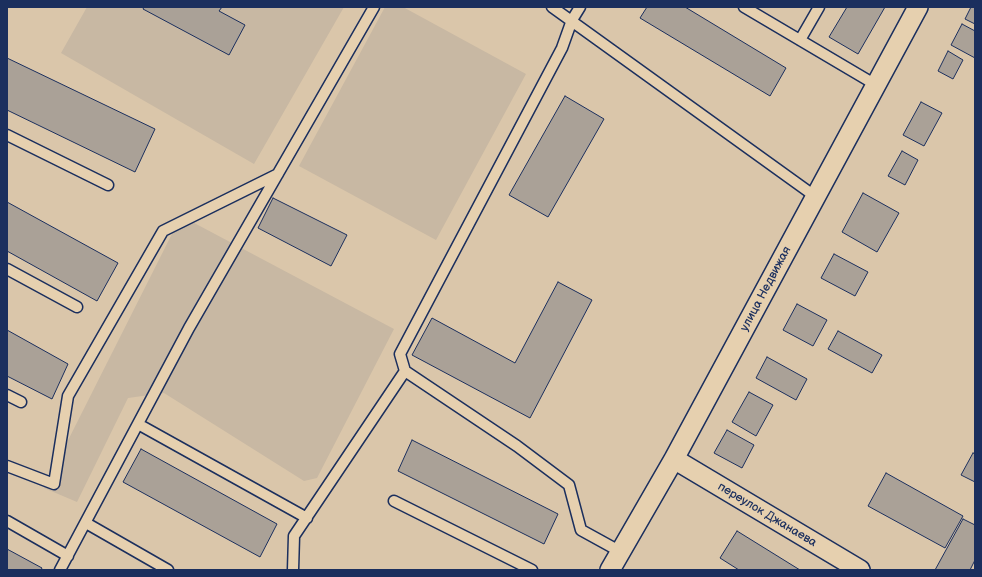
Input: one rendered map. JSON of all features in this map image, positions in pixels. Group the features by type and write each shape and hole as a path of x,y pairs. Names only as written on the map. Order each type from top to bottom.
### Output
{"street":[{"name":"улица Недвижая","path":"610,570 674,459 918,7"},
{"name":"переулок Джанаева","path":"674,459 860,570"}],"lane":[{"path":"60,570 189,328 374,7"},
{"path":"552,7 816,197"},
{"path":"580,7 572,20 562,48 400,354 405,371 517,446 569,485 582,530 620,552"},
{"path":"744,7 876,85"},
{"path":"800,40 819,7"},
{"path":"7,135 108,185"},
{"path":"7,466 54,484 68,396 163,231 278,174"},
{"path":"7,269 77,307"},
{"path":"293,570 294,536 405,371"},
{"path":"7,395 21,402"},
{"path":"138,424 306,518"},
{"path":"394,501 514,566 532,570"},
{"path":"7,521 68,556"},
{"path":"86,522 168,570"}],"shaded area":[{"path":"87,7 344,7 254,164 61,53"},
{"path":"385,7 403,7 526,74 436,240 299,166"},
{"path":"181,216 394,329 317,478 304,481 164,393 128,398 77,502 44,488"}],"building":[{"path":"144,7 222,7 219,11 245,25 229,55 143,9"},
{"path":"647,7 685,7 786,68 770,96 640,18"},
{"path":"847,7 885,7 858,54 829,37"},
{"path":"971,7 975,7 975,24 965,19"},
{"path":"962,24 975,31 975,58 951,45"},
{"path":"948,51 963,60 953,79 938,71"},
{"path":"7,58 155,129 135,172 7,110"},
{"path":"565,96 604,119 548,217 509,195"},
{"path":"921,102 942,113 924,146 903,135"},
{"path":"902,151 918,160 905,185 888,176"},
{"path":"863,193 899,213 877,252 842,232"},
{"path":"273,198 347,235 331,266 258,228"},
{"path":"7,202 118,263 97,301 7,251"},
{"path":"834,254 868,272 855,296 821,278"},
{"path":"558,282 592,300 530,418 412,355 432,318 515,363"},
{"path":"797,304 827,320 813,346 783,330"},
{"path":"7,330 68,364 52,399 7,376"},
{"path":"838,331 882,355 872,373 828,349"},
{"path":"767,357 807,379 796,400 756,378"},
{"path":"749,392 773,405 756,436 732,422"},
{"path":"727,430 754,445 742,468 714,453"},
{"path":"412,440 558,514 544,544 398,471"},
{"path":"141,449 277,524 260,557 123,482"},
{"path":"973,453 975,454 975,482 961,475"},
{"path":"886,473 963,516 945,548 868,506"},
{"path":"963,519 975,525 975,560 970,570 935,570"},
{"path":"737,531 800,570 739,570 720,558"},
{"path":"7,549 42,568 41,570 7,570"}]}
